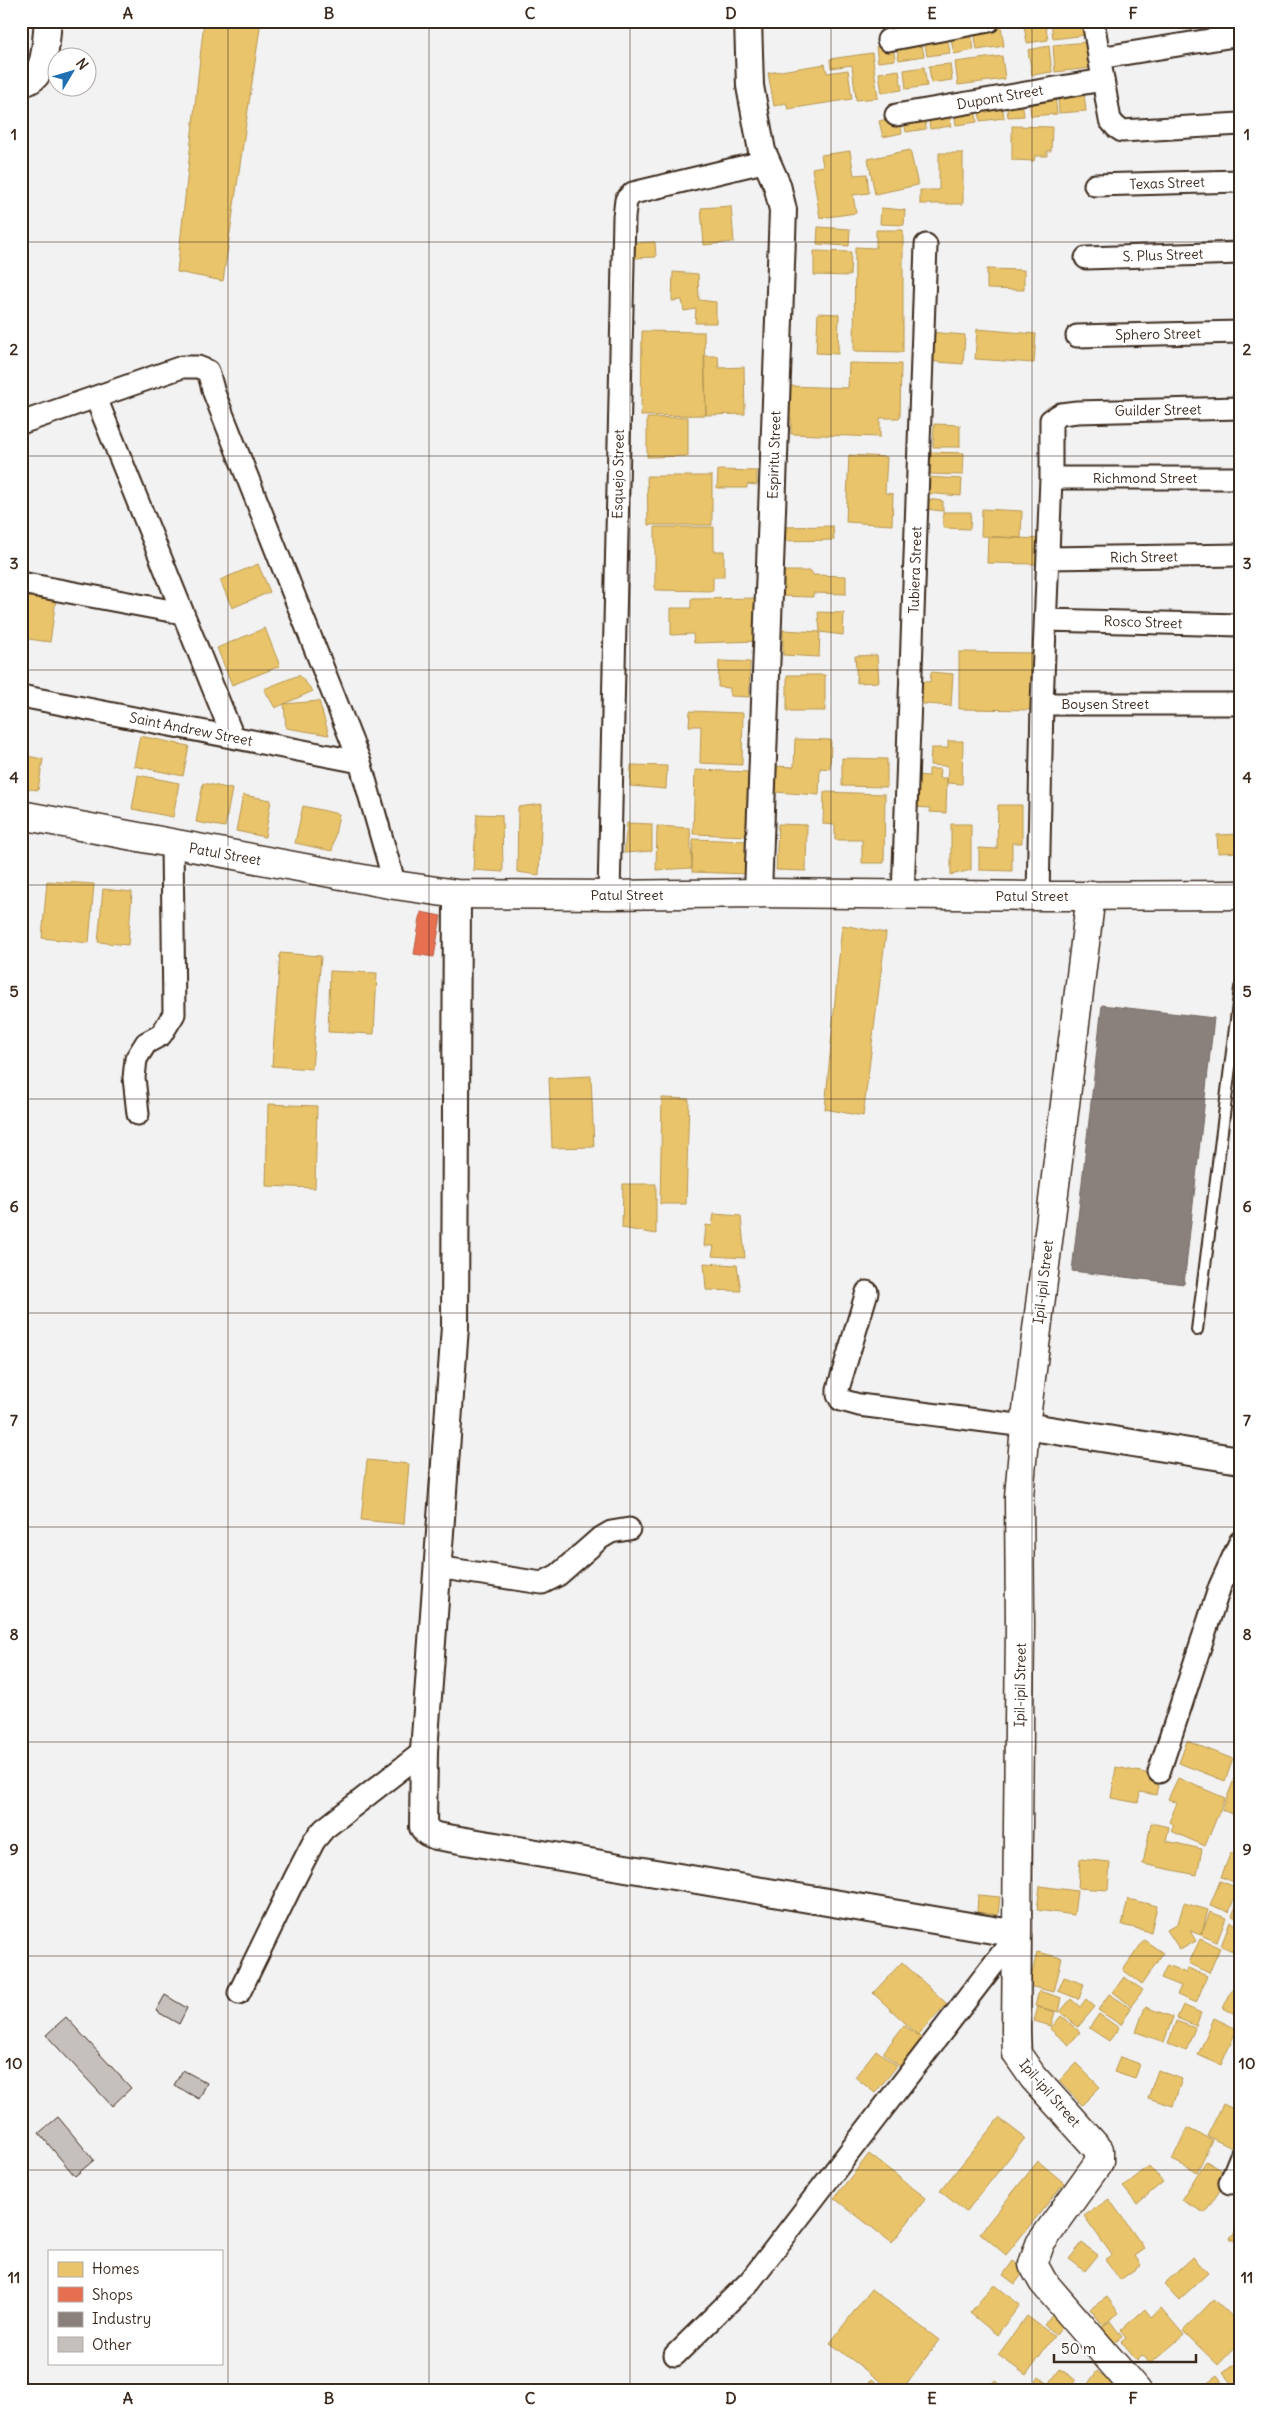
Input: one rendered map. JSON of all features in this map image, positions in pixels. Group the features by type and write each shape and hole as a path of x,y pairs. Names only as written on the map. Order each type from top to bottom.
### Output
{"main road":[{"name":"Patul Street","path":"21,815 395,885 456,894 1240,895"},
{"name":"Ipil-ipil Street","path":"1091,895 1025,1426 1019,1497 1017,2054 1033,2077 1099,2150 1099,2162 1040,2244 1033,2264 1043,2282 1135,2390"}],"street":[{"path":"21,84 31,82 39,74 48,21"},
{"name":"Espiritu Street","path":"748,21 750,86 762,151 777,184 783,210 758,893"},
{"path":"888,40 989,21"},
{"path":"1093,21 1110,120 1116,128 1122,131 1240,124"},
{"path":"1099,58 1240,35"},
{"name":"Dupont Street","path":"896,114 1103,80"},
{"name":"Esquejo Street","path":"609,895 623,237 626,200 633,193 767,161"},
{"name":"Texas Street","path":"1095,185 1240,181"},
{"name":"Tubiera Street","path":"904,896 926,245"},
{"name":"S. Plus Street","path":"1086,258 1240,253"},
{"name":"Sphero Street","path":"1077,336 1240,332"},
{"path":"21,423 182,367 198,367 208,371 214,393 360,762 395,885"},
{"path":"96,398 232,737"},
{"name":"Guilder Street","path":"1051,478 1051,420 1061,414 1240,408"},
{"path":"1042,704 1051,478"},
{"name":"Richmond Street","path":"1051,478 1240,478"},
{"name":"Rich Street","path":"1048,558 1240,555"},
{"path":"21,583 182,613"},
{"name":"Rosco Street","path":"1046,620 1240,625"},
{"name":"Saint Andrew Street","path":"21,696 360,762"},
{"name":"Boysen Street","path":"1038,896 1042,704 1240,704"},
{"path":"138,1114 134,1078 136,1059 146,1043 161,1035 174,1014 172,844"},
{"path":"456,894 455,1327 424,1751 423,1827 427,1832 436,1836 1017,1934 750,2281 675,2355"},
{"path":"867,1292 838,1389 840,1400 859,1405 1025,1426 1240,1460"},
{"path":"437,1567 542,1583 558,1575 600,1538 611,1532 629,1529"},
{"path":"1159,1772 1216,1595 1240,1542"},
{"path":"239,1994 295,1878 319,1835 324,1829 424,1751"},
{"path":"1230,2183 1240,2158"}],"lane":[{"path":"1197,1330 1240,988"}],"building: Homes":[{"path":"204,21 261,21 223,281 177,272"},
{"path":"1023,21 1045,21 1048,40 1027,43"},
{"path":"1051,21 1085,21 1087,35 1053,39"},
{"path":"1001,26 1004,46 977,50 974,30"},
{"path":"971,32 974,50 954,54 950,35"},
{"path":"947,35 950,53 927,56 924,38"},
{"path":"921,39 924,56 899,60 896,43"},
{"path":"1088,42 1091,68 1055,72 1053,45"},
{"path":"893,45 895,60 878,62 876,47"},
{"path":"1049,46 1052,72 1032,75 1028,50"},
{"path":"872,53 878,98 856,100 852,65 831,68 830,59"},
{"path":"1002,56 1005,79 958,85 955,62"},
{"path":"825,64 827,73 848,70 852,99 788,109 786,103 774,106 768,73"},
{"path":"950,64 952,80 931,83 929,66"},
{"path":"924,67 927,86 906,89 904,70"},
{"path":"899,70 902,90 882,93 879,73"},
{"path":"1084,93 1086,111 1059,113 1058,95"},
{"path":"1055,95 1057,114 1031,116 1029,98"},
{"path":"1022,100 1024,116 1008,117 1006,102"},
{"path":"1002,103 1004,118 980,121 979,106"},
{"path":"975,107 977,122 956,125 954,110"},
{"path":"949,111 951,126 930,129 928,114"},
{"path":"924,113 926,129 906,132 903,116"},
{"path":"899,116 902,133 883,137 879,121"},
{"path":"1012,126 1052,127 1051,151 1047,151 1047,156 1035,156 1034,161 1012,160"},
{"path":"910,150 918,185 875,194 868,159"},
{"path":"850,151 854,175 867,174 869,193 853,195 856,213 820,218 812,168 823,166 821,155"},
{"path":"939,153 963,153 963,204 920,204 920,190 939,190"},
{"path":"731,206 734,242 704,245 701,208"},
{"path":"881,208 905,210 904,225 880,224"},
{"path":"818,227 850,229 849,246 817,244"},
{"path":"876,230 903,230 903,352 854,351 855,247 876,248"},
{"path":"655,242 656,257 634,258 633,243"},
{"path":"814,251 851,252 850,276 814,275"},
{"path":"987,269 1024,270 1024,290 987,289"},
{"path":"673,272 698,274 699,300 716,302 716,323 695,323 696,309 684,311 682,300 672,301"},
{"path":"818,313 839,314 838,354 816,353"},
{"path":"977,329 1036,334 1034,363 975,359"},
{"path":"642,331 704,332 706,415 641,416"},
{"path":"928,332 965,335 963,364 925,361"},
{"path":"704,356 718,356 719,368 744,367 745,414 706,415"},
{"path":"849,363 901,364 900,418 880,418 880,437 791,434 791,418 787,418 788,386 848,388"},
{"path":"688,417 688,456 647,457 647,418"},
{"path":"934,424 960,425 960,447 933,447"},
{"path":"931,452 964,453 963,475 930,474"},
{"path":"849,455 887,457 885,493 893,494 892,525 846,522"},
{"path":"718,470 757,471 757,485 747,484 747,488 717,488"},
{"path":"647,476 712,476 712,525 648,525"},
{"path":"925,477 962,479 961,496 924,493"},
{"path":"927,499 943,501 943,511 925,509"},
{"path":"982,509 1022,511 1021,538 981,536"},
{"path":"943,512 971,512 970,529 943,528"},
{"path":"833,526 834,540 781,541 781,527"},
{"path":"655,527 714,527 714,551 724,551 724,577 713,577 713,591 655,590"},
{"path":"988,537 1045,539 1044,556 1037,556 1036,564 987,563"},
{"path":"258,564 270,592 232,608 220,580"},
{"path":"779,571 811,571 813,575 846,576 846,594 813,593 813,597 779,596"},
{"path":"22,594 56,599 50,642 21,638"},
{"path":"759,598 760,641 694,643 693,634 671,635 671,608 691,608 691,599"},
{"path":"818,612 844,613 843,635 820,632"},
{"path":"265,628 280,666 232,685 217,648"},
{"path":"783,630 820,632 819,657 783,655"},
{"path":"959,652 1040,653 1039,710 959,709"},
{"path":"877,655 879,682 857,683 855,656"},
{"path":"719,661 750,662 749,697 730,696 730,688 718,687"},
{"path":"931,672 953,674 951,706 913,703 914,681 930,682"},
{"path":"299,675 313,691 275,708 264,689"},
{"path":"787,675 825,675 825,711 787,711"},
{"path":"319,701 329,735 286,728 284,704"},
{"path":"690,711 743,713 742,765 700,763 701,726 689,726"},
{"path":"140,736 189,746 183,776 134,766"},
{"path":"795,739 831,740 830,769 820,768 819,795 774,792 775,766 794,767"},
{"path":"948,741 963,741 962,784 947,783 948,766 930,765 931,748 948,748"},
{"path":"21,755 43,759 38,790 21,788"},
{"path":"842,758 887,759 887,787 842,786"},
{"path":"631,765 667,766 666,789 630,786"},
{"path":"929,769 940,769 939,778 947,778 946,813 930,812 930,808 913,807 915,775 929,776"},
{"path":"695,770 752,772 750,836 693,834"},
{"path":"138,775 179,783 173,817 132,809"},
{"path":"203,783 232,789 225,827 196,822"},
{"path":"824,792 885,794 884,863 862,863 862,840 835,840 835,825 823,824"},
{"path":"243,795 271,800 265,837 236,831"},
{"path":"542,804 539,875 517,872 518,807"},
{"path":"998,805 1022,805 1022,843 1012,843 1012,871 979,870 979,848 997,849"},
{"path":"303,806 339,814 332,851 295,843"},
{"path":"477,814 502,815 503,872 473,870"},
{"path":"627,823 652,824 652,851 624,853"},
{"path":"778,824 807,825 806,871 776,870"},
{"path":"951,824 971,824 971,870 951,875"},
{"path":"657,826 690,828 692,868 656,870"},
{"path":"1240,834 1240,852 1218,853 1217,835"},
{"path":"693,839 748,841 747,874 692,872"},
{"path":"47,881 94,884 89,943 42,938"},
{"path":"103,889 132,892 128,945 98,942"},
{"path":"842,925 886,933 863,1116 825,1109"},
{"path":"280,953 321,956 312,1069 272,1066"},
{"path":"330,971 377,973 374,1034 328,1032"},
{"path":"591,1076 594,1147 552,1148 549,1078"},
{"path":"662,1098 689,1099 686,1204 660,1204"},
{"path":"268,1104 317,1106 315,1188 266,1186"},
{"path":"623,1184 656,1184 656,1234 622,1228"},
{"path":"714,1214 741,1216 745,1258 712,1256 714,1246 704,1246 706,1225 712,1226"},
{"path":"704,1263 737,1265 741,1291 706,1290"},
{"path":"367,1460 409,1464 404,1524 361,1520"},
{"path":"1187,1741 1233,1759 1225,1781 1179,1763"},
{"path":"1240,1764 1240,1781 1234,1780"},
{"path":"1116,1767 1160,1776 1156,1795 1140,1792 1138,1803 1111,1798"},
{"path":"1178,1778 1225,1798 1205,1846 1171,1831 1174,1825 1169,1822 1177,1803 1168,1799"},
{"path":"1233,1782 1240,1784 1240,1817 1222,1810"},
{"path":"1151,1823 1169,1827 1166,1841 1202,1849 1197,1875 1143,1864"},
{"path":"1231,1852 1240,1856 1239,1884 1221,1877"},
{"path":"1080,1859 1110,1862 1108,1890 1078,1888"},
{"path":"1220,1881 1238,1888 1229,1912 1210,1905"},
{"path":"1040,1886 1077,1891 1074,1915 1037,1910"},
{"path":"978,1895 1000,1897 998,1915 977,1912"},
{"path":"1240,1896 1240,1920 1232,1916"},
{"path":"1128,1899 1157,1906 1151,1932 1122,1925"},
{"path":"1184,1903 1208,1910 1201,1935 1190,1931 1196,1941 1180,1950 1167,1930 1178,1923"},
{"path":"1210,1912 1226,1918 1217,1942 1201,1935"},
{"path":"1230,1922 1240,1926 1240,1954 1221,1946"},
{"path":"1200,1939 1220,1948 1209,1973 1189,1963"},
{"path":"1144,1940 1163,1953 1142,1984 1123,1970"},
{"path":"1037,1952 1062,1958 1054,1992 1029,1986"},
{"path":"902,1962 947,2004 918,2035 873,1993"},
{"path":"1167,1965 1186,1973 1188,1968 1207,1976 1196,2003 1177,1995 1181,1986 1161,1978"},
{"path":"1064,1977 1084,1984 1079,1999 1058,1991"},
{"path":"1124,1977 1143,1990 1131,2006 1113,1992"},
{"path":"1232,1990 1240,1993 1239,2016 1223,2008"},
{"path":"1039,1991 1062,1998 1059,2012 1035,2006"},
{"path":"1109,1994 1131,2008 1121,2025 1098,2010"},
{"path":"1071,1999 1080,2007 1086,1999 1095,2007 1078,2027 1060,2012"},
{"path":"1183,2005 1201,2013 1196,2026 1177,2018"},
{"path":"1038,2007 1055,2012 1051,2026 1034,2021"},
{"path":"1145,2007 1173,2017 1164,2042 1136,2032"},
{"path":"1099,2014 1119,2028 1109,2041 1089,2028"},
{"path":"1061,2016 1080,2032 1069,2045 1050,2029"},
{"path":"1214,2018 1237,2029 1221,2065 1198,2055"},
{"path":"1176,2021 1195,2028 1186,2051 1168,2044"},
{"path":"904,2025 925,2041 903,2069 883,2053"},
{"path":"876,2050 897,2066 875,2093 855,2077"},
{"path":"1120,2057 1140,2064 1135,2079 1114,2072"},
{"path":"1076,2063 1100,2087 1082,2105 1059,2081"},
{"path":"1158,2070 1182,2079 1173,2106 1148,2098"},
{"path":"1223,2104 1240,2112 1240,2132 1232,2148 1207,2136"},
{"path":"999,2118 1025,2138 966,2212 940,2191"},
{"path":"1187,2128 1212,2140 1197,2172 1172,2160"},
{"path":"869,2154 926,2198 892,2243 834,2198"},
{"path":"1038,2161 1064,2183 1006,2255 980,2233"},
{"path":"1206,2161 1230,2175 1205,2213 1181,2200"},
{"path":"1149,2166 1163,2182 1137,2204 1123,2187"},
{"path":"1109,2199 1145,2249 1135,2256 1141,2265 1120,2280 1105,2260 1112,2255 1084,2216"},
{"path":"1240,2225 1240,2245 1230,2238"},
{"path":"1082,2243 1098,2255 1085,2271 1069,2259"},
{"path":"1193,2257 1208,2273 1179,2300 1164,2284"},
{"path":"1013,2261 1025,2270 1015,2284 1003,2275"},
{"path":"994,2284 1020,2305 997,2335 970,2313"},
{"path":"871,2289 939,2340 901,2391 893,2391 830,2343"},
{"path":"1107,2297 1119,2313 1103,2325 1090,2309"},
{"path":"1214,2299 1240,2324 1240,2342 1218,2365 1183,2331"},
{"path":"1161,2308 1184,2335 1150,2364 1143,2355 1137,2361 1121,2342 1126,2338 1120,2331 1145,2309 1151,2317"},
{"path":"1055,2312 1067,2321 1056,2335 1044,2325"},
{"path":"1027,2316 1054,2336 1026,2375 998,2355"},
{"path":"1110,2321 1122,2337 1111,2345 1099,2329"},
{"path":"1240,2361 1240,2384 1235,2388 1223,2373"},
{"path":"1060,2369 1076,2380 1069,2391 1031,2389 1039,2377 1049,2384"},
{"path":"1097,2371 1119,2388 1116,2391 1089,2391 1085,2388"},
{"path":"1217,2376 1228,2391 1205,2391 1202,2387"},
{"path":"872,2379 886,2391 863,2391"},
{"path":"995,2380 1008,2391 986,2391"}],"building: Shops":[{"path":"421,912 441,916 434,957 414,954"}],"building: Industry":[{"path":"1102,1005 1214,1018 1184,1284 1072,1271"}],"building: Other":[{"path":"165,1995 187,2008 179,2024 156,2011"},
{"path":"66,2017 131,2088 112,2106 46,2035"},
{"path":"183,2070 207,2083 199,2099 174,2085"},
{"path":"58,2117 94,2160 75,2176 39,2133"}]}
